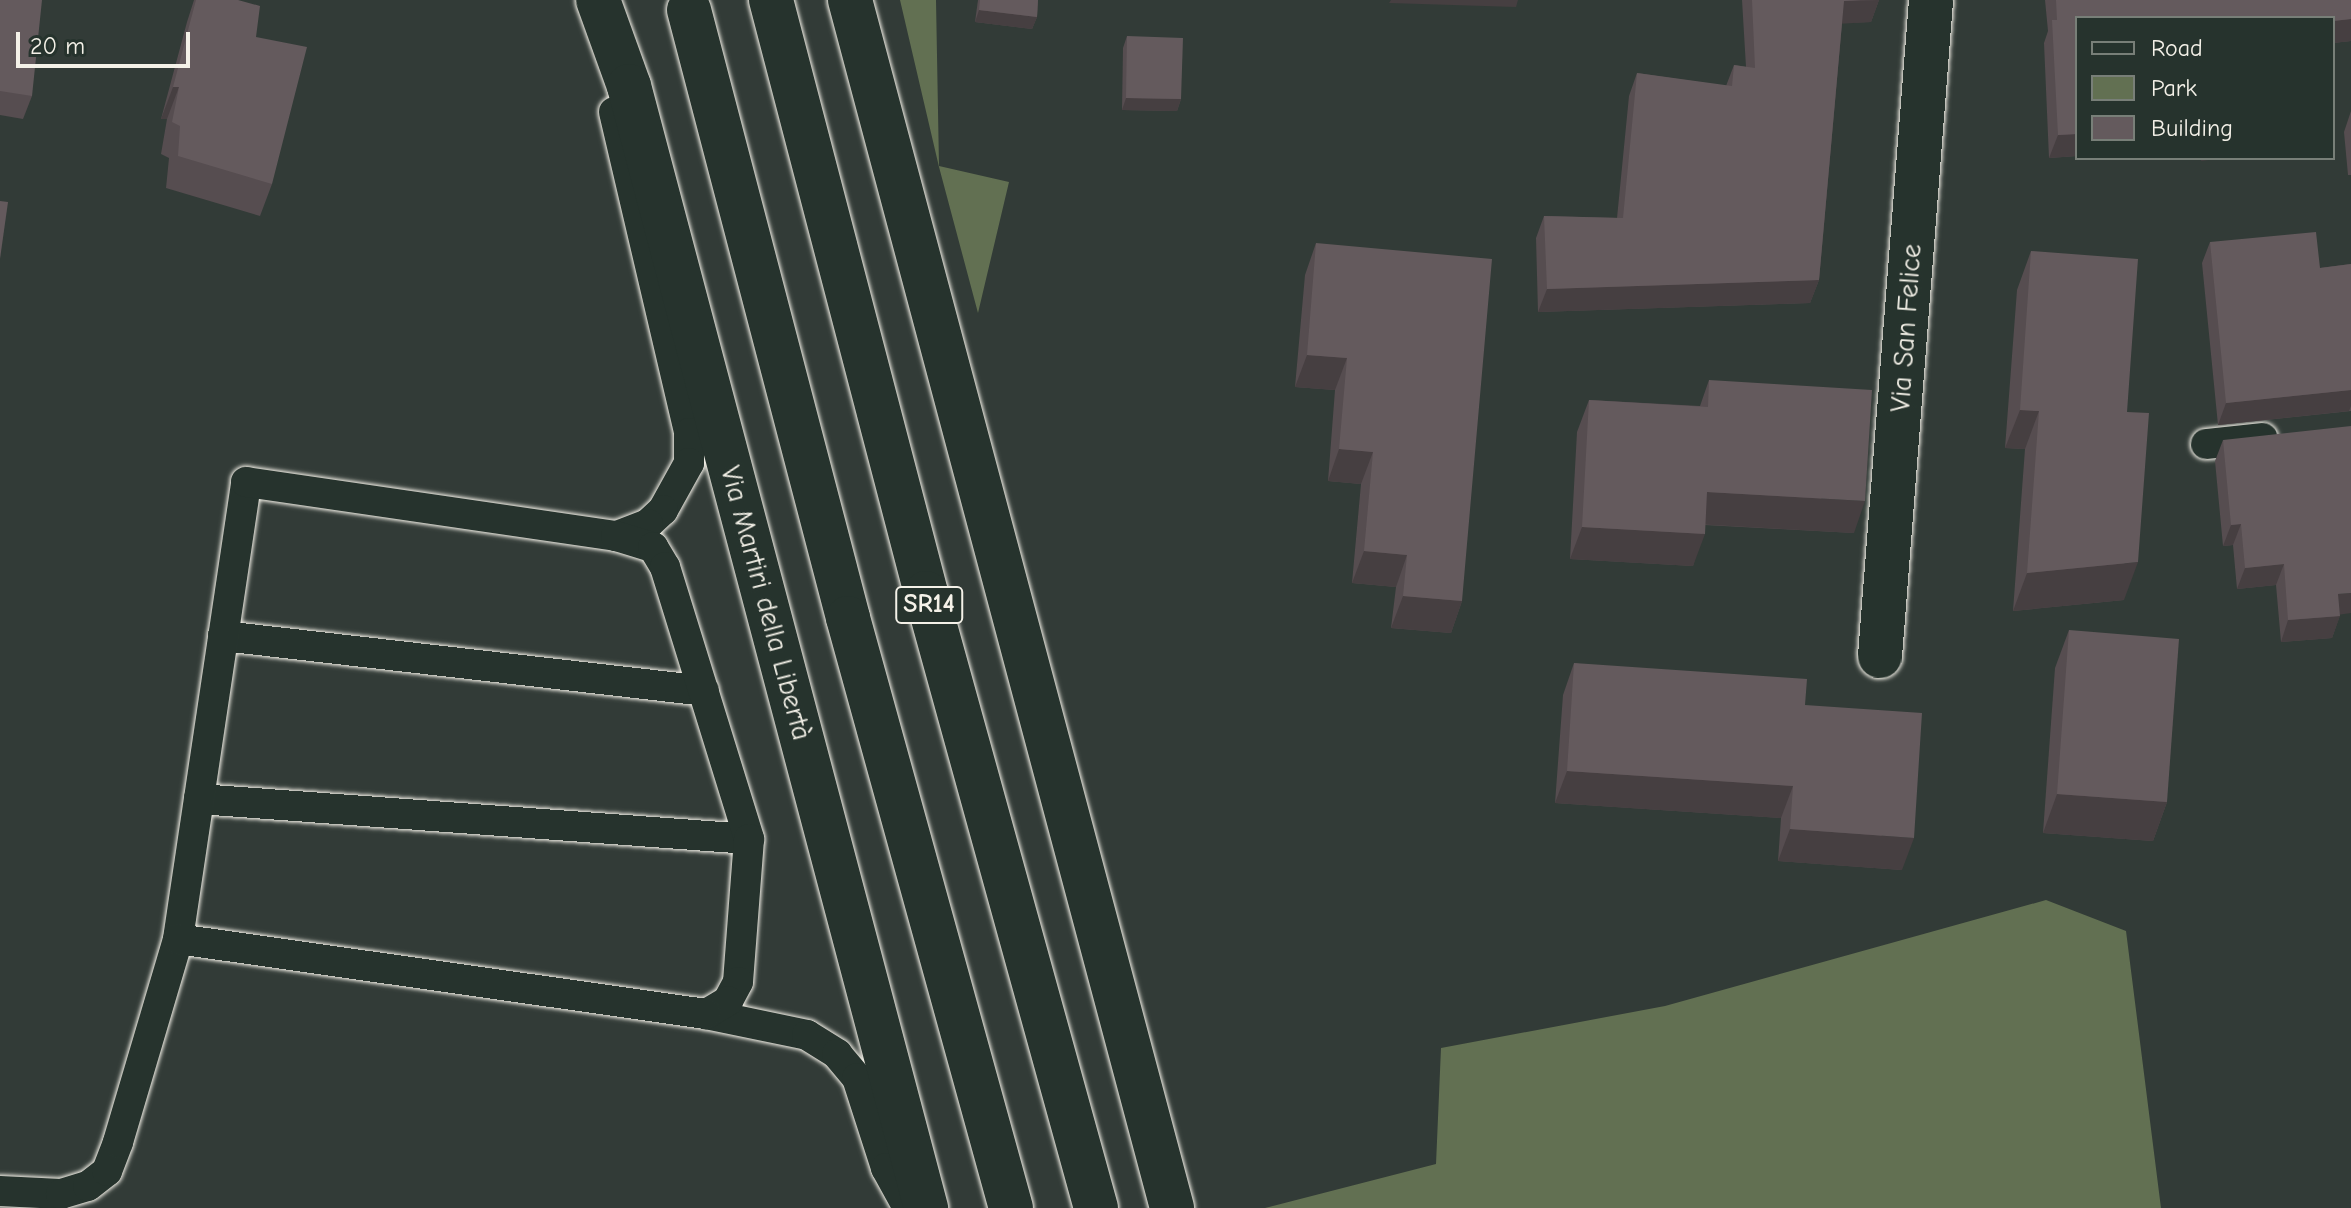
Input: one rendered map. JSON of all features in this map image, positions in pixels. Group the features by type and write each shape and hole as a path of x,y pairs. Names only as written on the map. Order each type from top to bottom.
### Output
{"main road":[{"name":"Via Martiri della Libertà","path":"598,0 629,86 926,1208"},
{"name":"SR14","path":"771,0 926,593 1096,1208"},
{"path":"850,0 1172,1208"},
{"name":"Via San Felice","path":"1880,656 1931,0"},
{"path":"689,10 848,618 1011,1208"}],"lane":[{"path":"592,0 689,433 689,463 663,510 648,524 616,536"},
{"path":"2206,444 2293,435"},
{"path":"0,1191 61,1194 88,1186 107,1171 178,939 246,482 616,536 653,547 665,567 749,839 738,982 728,1001 706,1014"},
{"path":"223,636 704,691"},
{"path":"199,799 749,839"},
{"path":"178,939 706,1014 807,1035 837,1054 857,1078 886,1168 908,1208"}],"green space":[{"path":"900,0 936,0 939,166 1009,182 978,313 939,167"},
{"path":"2046,900 2126,931 2161,1208 1265,1208 1436,1164 1441,1048 1665,1006"}],"building":[{"path":"0,0 42,0 32,96 0,91"},
{"path":"196,0 238,0 260,6 256,37 307,47 272,184 178,156 180,126 172,122 179,87 173,87"},
{"path":"980,0 1038,0 1037,17 979,10"},
{"path":"1752,0 1861,0 1844,1 1819,280 1547,289 1544,216 1623,218 1637,73 1732,86 1734,65 1755,68"},
{"path":"2056,0 2351,0 2351,19 2335,21 2335,16 2075,16 2075,134 2058,135 2052,20 2057,20"},
{"path":"1127,36 1183,38 1181,99 1126,98"},
{"path":"0,201 8,202 0,259"},
{"path":"2316,232 2320,268 2351,264 2351,390 2226,403 2210,242"},
{"path":"1316,243 1492,259 1462,601 1403,596 1407,555 1364,551 1373,452 1339,449 1347,358 1307,355"},
{"path":"2031,251 2138,259 2127,412 2149,413 2138,562 2027,573 2039,411 2020,410"},
{"path":"1709,380 1872,390 1865,501 1707,492 1705,534 1582,527 1589,400 1708,407"},
{"path":"2351,426 2351,593 2338,594 2340,616 2288,620 2284,564 2245,568 2241,524 2231,525 2223,440"},
{"path":"2069,630 2179,639 2167,802 2057,794"},
{"path":"1574,663 1807,679 1805,705 1922,713 1914,838 1790,829 1793,786 1567,771"}]}
